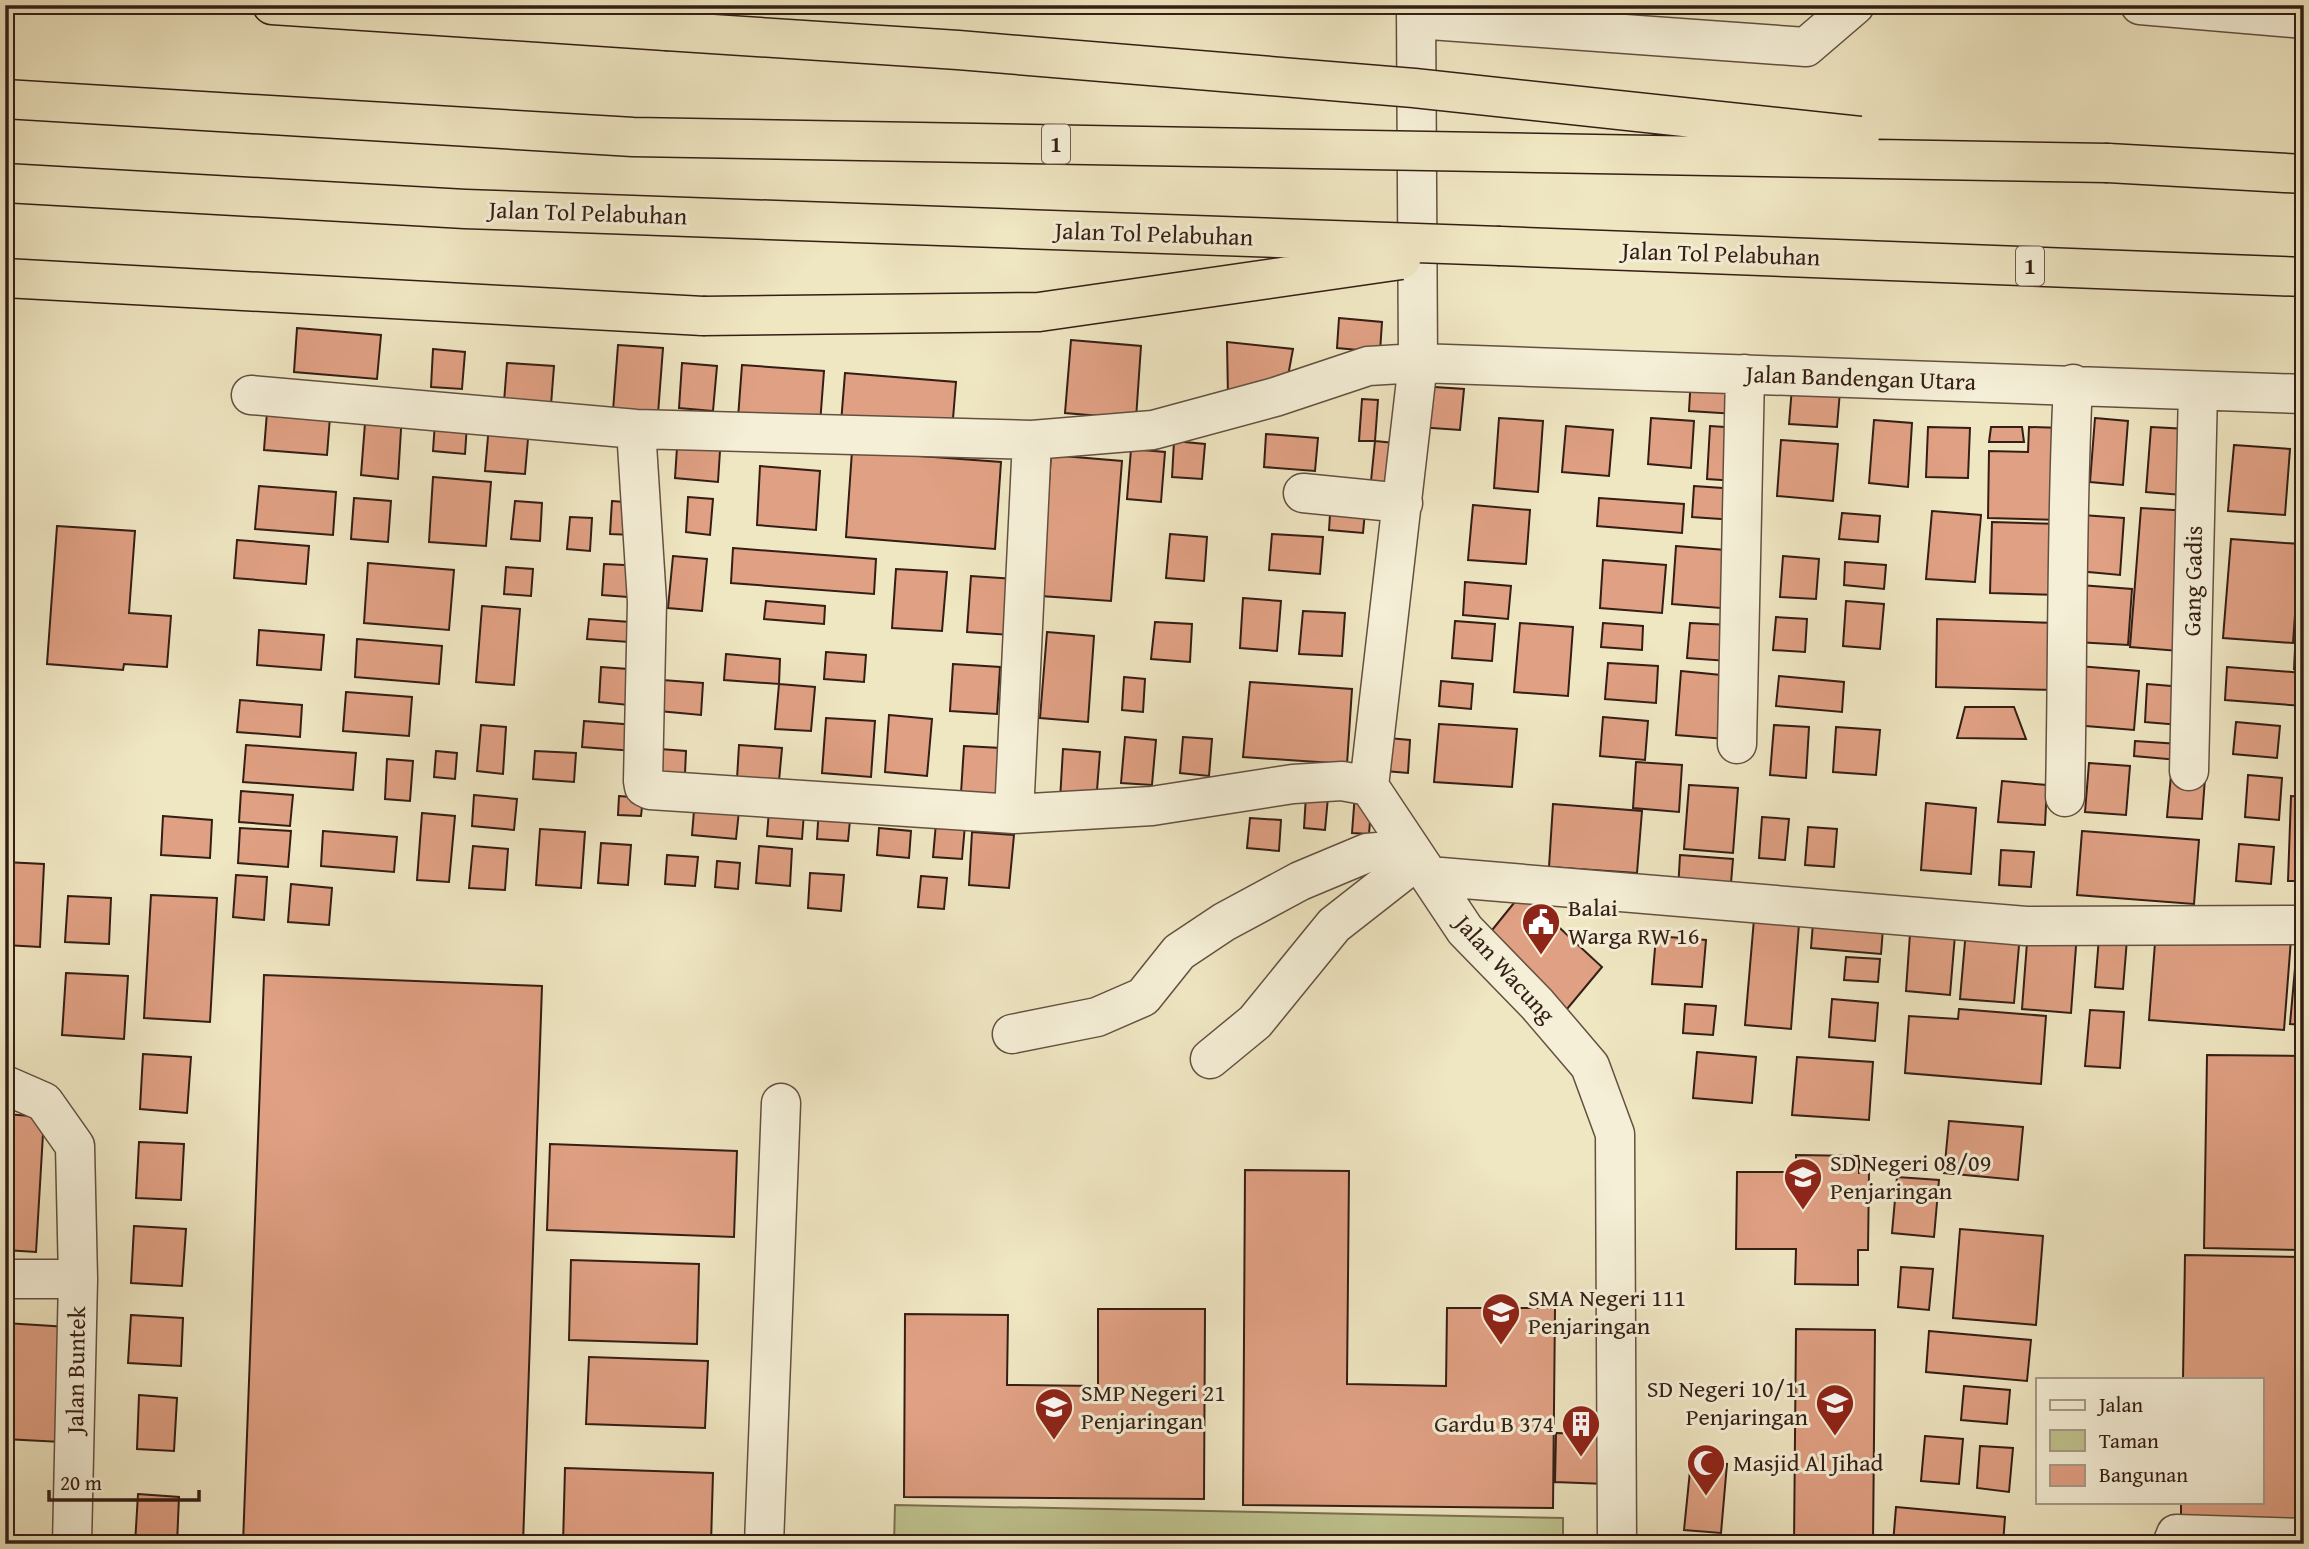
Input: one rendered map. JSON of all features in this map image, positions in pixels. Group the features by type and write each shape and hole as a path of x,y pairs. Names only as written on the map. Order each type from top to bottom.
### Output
{"highway":[{"path":"272,5 958,50 1414,88 2108,163"},
{"name":"1","path":"5,99 633,137 2108,163 2304,174"},
{"name":"Jalan Tol Pelabuhan","path":"5,183 465,209 2304,278"},
{"path":"5,278 702,316 1039,312 1500,246"}],"street":[{"path":"636,429 647,602 644,787 662,793 1014,814 1152,806 1293,784 1342,781 1369,786 1418,363 1416,12 1807,47 1855,5"},
{"path":"2140,5 2304,19"},
{"name":"Jalan Bandengan Utara","path":"251,394 636,429 1032,440 1153,430 1275,397 1368,366 1418,363 2304,394"},
{"path":"1737,744 1745,374"},
{"path":"2065,797 2069,622 2068,494 2073,384"},
{"name":"Gang Gadis","path":"2189,771 2198,391"},
{"path":"1014,814 1032,440"},
{"path":"1303,493 1403,503"},
{"name":"Jalan Wacung","path":"1369,786 1465,930 1537,1004 1590,1066 1615,1134 1617,1544"},
{"path":"1012,1034 1097,1017 1143,997 1179,952 1224,922 1300,881 1367,853 1419,862 2026,926 2304,925"},
{"path":"1210,1059 1255,1022 1334,925 1419,862"},
{"name":"Jalan Buntek","path":"5,1085 44,1102 75,1146 78,1279 72,1544"},
{"path":"764,1544 781,1103"},
{"name":"Jalan Buntek","path":"5,1279 78,1279"},
{"path":"2172,1544 2176,1534 2304,1538"}],"green space":[{"path":"895,1505 1563,1518 1563,1544 894,1544"}],"building":[{"path":"1339,318 1382,322 1380,352 1337,348"},
{"path":"297,328 381,335 377,379 294,372"},
{"path":"1071,340 1141,346 1136,419 1065,413"},
{"path":"1227,342 1293,349 1286,387 1228,397"},
{"path":"618,345 663,348 657,427 612,424"},
{"path":"433,349 465,352 462,389 431,387"},
{"path":"507,363 554,366 550,418 503,415"},
{"path":"682,363 717,366 713,411 679,408"},
{"path":"742,365 824,371 820,424 738,418"},
{"path":"845,373 956,382 952,431 841,423"},
{"path":"1691,376 1738,380 1736,414 1689,411"},
{"path":"1420,386 1464,389 1460,430 1418,427"},
{"path":"1792,387 1840,391 1837,427 1789,424"},
{"path":"268,399 331,404 327,455 264,450"},
{"path":"1362,399 1378,400 1375,441 1359,441"},
{"path":"366,410 402,413 398,479 361,475"},
{"path":"1499,418 1543,421 1538,492 1494,488"},
{"path":"1651,418 1694,421 1691,468 1648,464"},
{"path":"2095,418 2128,421 2123,485 2090,482"},
{"path":"1874,420 1912,423 1908,487 1869,483"},
{"path":"435,422 467,424 465,454 433,451"},
{"path":"489,425 529,427 525,474 485,471"},
{"path":"1566,426 1613,430 1609,476 1562,472"},
{"path":"1710,426 1740,428 1736,481 1707,479"},
{"path":"1928,427 1970,428 1968,478 1926,477"},
{"path":"1991,427 2022,427 2024,442 1989,442"},
{"path":"2029,427 2064,428 2062,520 1988,518 1989,451 2028,452"},
{"path":"2151,427 2188,429 2182,495 2146,492"},
{"path":"678,432 721,435 718,482 675,478"},
{"path":"1266,434 1318,438 1315,471 1264,467"},
{"path":"1781,440 1838,444 1833,501 1777,496"},
{"path":"1174,441 1205,444 1202,479 1172,477"},
{"path":"1375,441 1404,444 1403,484 1371,481"},
{"path":"2234,445 2290,449 2285,515 2228,511"},
{"path":"1131,449 1165,452 1161,502 1127,499"},
{"path":"852,451 1001,462 995,549 846,537"},
{"path":"1051,455 1122,461 1111,601 1041,596"},
{"path":"760,466 820,471 816,530 757,525"},
{"path":"433,477 491,482 486,546 429,542"},
{"path":"259,486 336,492 333,535 255,529"},
{"path":"1694,486 1737,489 1735,520 1692,517"},
{"path":"688,497 713,499 710,535 686,532"},
{"path":"354,498 391,501 388,542 351,539"},
{"path":"1599,498 1684,504 1682,533 1597,526"},
{"path":"1331,499 1366,501 1363,533 1329,530"},
{"path":"515,501 542,503 540,541 511,539"},
{"path":"612,501 637,503 634,535 610,534"},
{"path":"1473,505 1530,510 1526,564 1468,560"},
{"path":"2141,508 2190,511 2179,651 2130,647"},
{"path":"1932,511 1981,515 1975,582 1926,579"},
{"path":"1842,513 1880,516 1878,542 1839,539"},
{"path":"2082,515 2124,518 2120,575 2078,571"},
{"path":"570,517 592,518 590,551 567,549"},
{"path":"1992,522 2061,524 2060,595 1990,593"},
{"path":"57,526 135,531 129,613 171,616 167,667 124,664 123,670 47,664"},
{"path":"1170,534 1207,537 1204,581 1166,578"},
{"path":"1272,534 1323,537 1320,574 1269,570"},
{"path":"2231,539 2300,544 2293,643 2223,638"},
{"path":"237,540 309,546 306,584 234,578"},
{"path":"1676,546 1738,551 1733,609 1672,604"},
{"path":"733,548 876,559 874,594 731,583"},
{"path":"673,556 707,559 702,611 668,608"},
{"path":"1783,556 1819,559 1816,599 1780,597"},
{"path":"1603,560 1666,565 1662,613 1600,608"},
{"path":"1845,562 1886,565 1884,589 1844,585"},
{"path":"368,563 454,570 449,630 364,623"},
{"path":"604,564 644,566 641,598 602,595"},
{"path":"506,567 533,569 531,596 504,594"},
{"path":"896,569 947,572 942,631 892,628"},
{"path":"971,576 1015,579 1011,635 967,632"},
{"path":"1465,582 1511,586 1508,619 1463,615"},
{"path":"2080,585 2132,589 2128,645 2076,642"},
{"path":"1243,598 1281,601 1277,651 1240,648"},
{"path":"766,601 825,606 824,624 764,619"},
{"path":"1846,601 1884,604 1880,649 1843,646"},
{"path":"482,606 520,609 514,685 476,682"},
{"path":"1303,611 1345,613 1342,656 1299,654"},
{"path":"1776,617 1807,619 1805,652 1773,650"},
{"path":"589,619 630,622 629,642 587,639"},
{"path":"1937,619 2056,623 2055,690 1936,687"},
{"path":"1455,621 1495,624 1492,661 1452,658"},
{"path":"1155,622 1192,624 1190,662 1151,659"},
{"path":"1520,623 1573,627 1568,696 1514,692"},
{"path":"1603,623 1643,626 1642,650 1601,647"},
{"path":"1690,623 1731,625 1728,661 1687,658"},
{"path":"2296,629 2304,629 2304,670 2294,669"},
{"path":"259,630 324,635 321,670 257,665"},
{"path":"1047,632 1094,636 1088,722 1040,718"},
{"path":"357,639 442,646 439,684 355,677"},
{"path":"826,652 866,655 864,682 824,679"},
{"path":"726,654 780,659 779,684 724,680"},
{"path":"1608,663 1658,666 1656,703 1605,699"},
{"path":"953,664 1000,667 997,714 950,711"},
{"path":"2078,666 2139,671 2134,730 2074,725"},
{"path":"601,667 642,670 639,706 599,702"},
{"path":"2227,667 2304,673 2304,706 2225,700"},
{"path":"1681,671 1731,676 1726,739 1676,735"},
{"path":"1779,676 1844,682 1842,712 1776,706"},
{"path":"1124,677 1145,679 1143,712 1122,710"},
{"path":"662,680 703,683 701,715 659,711"},
{"path":"1441,681 1473,684 1471,709 1439,706"},
{"path":"1250,682 1352,689 1347,764 1243,757"},
{"path":"779,684 815,687 811,731 775,729"},
{"path":"2147,684 2183,687 2180,725 2145,722"},
{"path":"346,692 412,697 409,736 343,731"},
{"path":"240,700 302,705 300,737 237,732"},
{"path":"1965,707 2014,707 2026,739 1957,738"},
{"path":"2304,713 2304,757 2300,756"},
{"path":"889,715 932,719 927,776 885,772"},
{"path":"1603,717 1648,721 1645,760 1600,756"},
{"path":"826,718 875,721 871,777 822,773"},
{"path":"584,721 636,725 634,751 582,747"},
{"path":"2236,722 2280,726 2277,758 2233,754"},
{"path":"1439,724 1517,729 1512,787 1434,782"},
{"path":"481,725 506,727 503,774 477,771"},
{"path":"1774,725 1809,727 1806,778 1770,775"},
{"path":"1836,727 1880,730 1876,775 1833,772"},
{"path":"1125,737 1156,740 1152,785 1121,783"},
{"path":"1183,737 1212,739 1209,776 1180,773"},
{"path":"1388,738 1410,740 1408,773 1385,771"},
{"path":"2135,741 2179,744 2178,760 2134,756"},
{"path":"246,745 356,753 353,790 243,782"},
{"path":"739,745 782,748 779,781 737,779"},
{"path":"964,746 1001,748 998,796 961,793"},
{"path":"660,749 686,751 685,774 657,772"},
{"path":"1063,749 1100,752 1096,803 1060,800"},
{"path":"436,751 457,753 455,779 434,777"},
{"path":"535,751 576,753 574,782 533,779"},
{"path":"387,759 413,761 410,801 385,799"},
{"path":"1636,762 1682,765 1679,812 1633,808"},
{"path":"2089,763 2130,766 2126,815 2085,812"},
{"path":"2171,775 2205,778 2202,819 2167,817"},
{"path":"2248,775 2282,778 2279,820 2245,817"},
{"path":"2002,781 2047,785 2045,825 1998,822"},
{"path":"1689,785 1738,788 1733,853 1684,849"},
{"path":"241,791 293,795 290,826 239,822"},
{"path":"1355,793 1372,795 1369,834 1352,833"},
{"path":"474,795 517,799 514,830 472,826"},
{"path":"1306,795 1328,797 1325,830 1304,828"},
{"path":"619,796 643,798 641,816 618,815"},
{"path":"2291,796 2304,797 2304,881 2288,881"},
{"path":"695,798 740,801 736,839 692,835"},
{"path":"1926,803 1976,808 1971,874 1921,870"},
{"path":"1553,804 1642,811 1637,873 1549,867"},
{"path":"819,807 851,810 848,841 817,839"},
{"path":"769,810 804,813 802,839 767,836"},
{"path":"422,813 455,816 449,882 417,880"},
{"path":"163,816 212,820 210,858 161,855"},
{"path":"1762,817 1789,819 1785,860 1759,858"},
{"path":"1250,818 1281,820 1279,851 1247,848"},
{"path":"936,823 965,825 962,859 933,857"},
{"path":"1808,827 1837,829 1834,867 1805,865"},
{"path":"240,828 291,831 288,867 238,863"},
{"path":"879,828 911,831 909,858 877,855"},
{"path":"540,829 585,832 581,888 536,885"},
{"path":"323,831 397,837 394,872 321,866"},
{"path":"2082,831 2199,840 2194,904 2077,895"},
{"path":"972,832 1014,835 1009,888 969,885"},
{"path":"601,843 631,845 628,885 598,883"},
{"path":"2239,844 2274,847 2271,884 2236,881"},
{"path":"473,846 508,849 505,890 469,888"},
{"path":"759,846 792,849 790,886 756,883"},
{"path":"2001,850 2034,852 2031,887 1999,885"},
{"path":"667,855 698,857 695,886 665,884"},
{"path":"1680,855 1733,859 1730,895 1678,891"},
{"path":"717,861 740,863 738,889 715,887"},
{"path":"5,862 44,864 40,947 5,945"},
{"path":"810,873 844,875 841,911 808,908"},
{"path":"236,875 267,877 264,920 233,917"},
{"path":"921,876 947,878 944,909 918,907"},
{"path":"291,884 332,888 329,925 288,922"},
{"name":"Balai Warga RW 16","path":"1522,893 1602,967 1557,1021 1480,945"},
{"path":"151,895 217,898 210,1022 144,1018"},
{"path":"68,896 111,898 109,944 65,942"},
{"path":"1755,907 1800,911 1791,1029 1745,1025"},
{"path":"1814,910 1884,916 1881,954 1811,948"},
{"path":"1911,919 1956,923 1950,995 1906,991"},
{"path":"2028,929 2077,933 2071,1013 2022,1009"},
{"path":"1966,930 2020,934 2014,1003 1960,999"},
{"path":"2156,930 2291,939 2284,1030 2149,1020"},
{"path":"1656,936 1706,940 1702,987 1652,984"},
{"path":"2099,937 2127,939 2123,989 2095,987"},
{"path":"1846,957 1880,959 1878,982 1844,980"},
{"path":"2296,957 2304,957 2304,1025 2290,1024"},
{"path":"5,963 12,964 9,1015 5,1015"},
{"path":"66,973 128,976 124,1039 62,1035"},
{"path":"264,975 542,986 523,1544 243,1544"},
{"path":"1832,999 1878,1003 1875,1041 1829,1037"},
{"path":"1685,1004 1716,1006 1713,1035 1683,1033"},
{"path":"1959,1009 2046,1016 2041,1084 1905,1073 1909,1016 1958,1019"},
{"path":"2090,1010 2124,1012 2120,1068 2085,1066"},
{"path":"1697,1052 1756,1057 1752,1103 1693,1098"},
{"path":"143,1054 191,1057 187,1113 140,1109"},
{"path":"2207,1055 2304,1056 2304,1250 2204,1248"},
{"path":"1797,1057 1873,1062 1869,1120 1792,1115"},
{"path":"5,1114 44,1117 36,1252 5,1250"},
{"path":"1949,1121 2023,1127 2018,1180 1944,1173"},
{"path":"139,1142 184,1144 181,1200 136,1198"},
{"path":"550,1144 737,1151 734,1237 547,1230"},
{"name":"SD Negeri 08/09 Penjaringan","path":"1796,1155 1859,1156 1859,1173 1869,1172 1868,1250 1858,1250 1858,1285 1795,1284 1796,1249 1736,1249 1737,1172 1796,1172"},
{"name":"SMA Negeri 111 Penjaringan","path":"1245,1170 1349,1171 1347,1384 1446,1386 1447,1308 1555,1308 1553,1508 1243,1505"},
{"path":"1897,1177 1939,1180 1934,1237 1892,1233"},
{"path":"134,1226 186,1229 182,1286 131,1283"},
{"path":"1960,1229 2043,1236 2036,1325 1953,1318"},
{"path":"2185,1255 2304,1257 2304,1524 2181,1522 2181,1504 2264,1504 2264,1378 2183,1378"},
{"path":"571,1260 699,1264 697,1344 569,1340"},
{"path":"1901,1267 1933,1269 1929,1310 1898,1307"},
{"name":"SMP Negeri 21 Penjaringan","path":"1098,1309 1205,1309 1204,1499 904,1497 905,1314 1008,1315 1007,1385 1098,1386"},
{"path":"131,1315 183,1318 181,1366 128,1363"},
{"path":"5,1323 68,1327 61,1442 5,1439"},
{"name":"SD Negeri 10/11 Penjaringan","path":"1796,1329 1875,1330 1873,1544 1794,1544"},
{"path":"1929,1331 2031,1340 2027,1381 1926,1372"},
{"path":"589,1357 708,1361 705,1428 586,1424"},
{"path":"1964,1386 2010,1390 2007,1424 1961,1420"},
{"path":"139,1395 177,1398 174,1451 137,1449"},
{"name":"Gardu B 374","path":"1556,1433 1607,1434 1606,1484 1555,1482"},
{"path":"1925,1436 1963,1439 1959,1484 1921,1481"},
{"path":"1980,1446 2013,1448 2009,1492 1977,1488"},
{"name":"Masjid Al Jihad","path":"1691,1461 1727,1464 1721,1533 1684,1530"},
{"path":"565,1468 713,1473 711,1544 563,1544"},
{"path":"138,1494 179,1497 177,1544 135,1544"},
{"path":"1896,1507 2005,1517 2003,1544 1893,1544"}],"place":[{"name":"Balai Warga RW 16","path":"1541,956"},
{"name":"SD Negeri 08/09 Penjaringan","path":"1803,1211"},
{"name":"SMA Negeri 111 Penjaringan","path":"1501,1346"},
{"name":"SD Negeri 10/11 Penjaringan","path":"1835,1437"},
{"name":"SMP Negeri 21 Penjaringan","path":"1054,1441"},
{"name":"Gardu B 374","path":"1581,1458"},
{"name":"Masjid Al Jihad","path":"1706,1497"}]}
